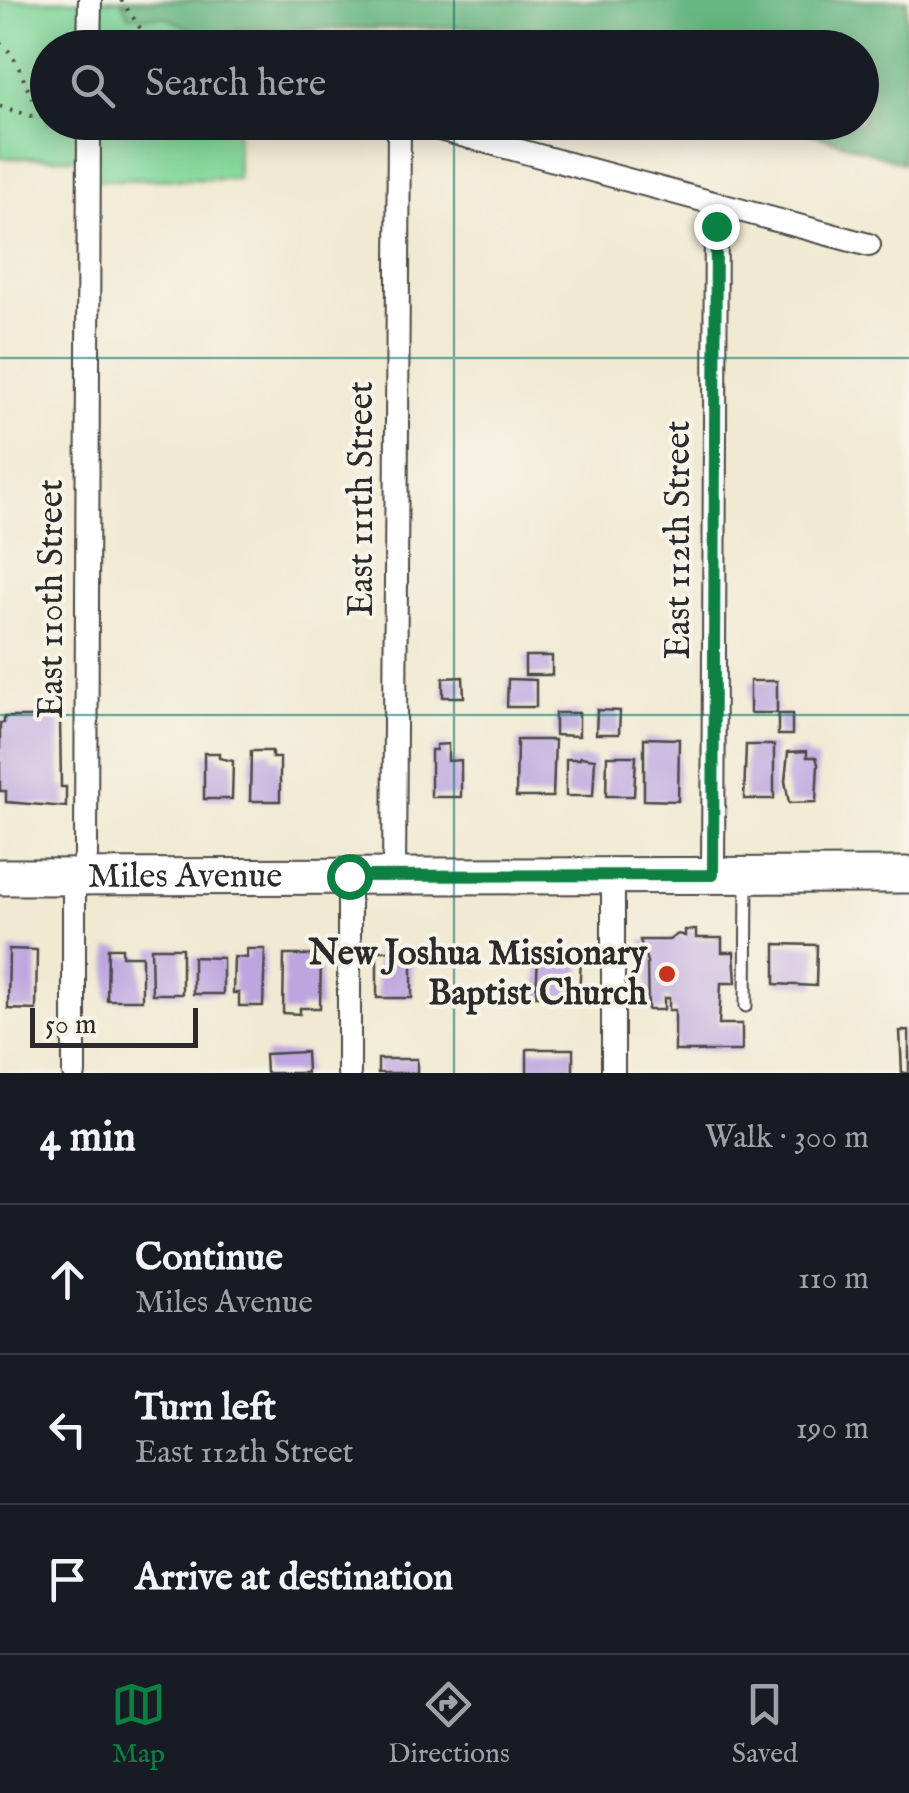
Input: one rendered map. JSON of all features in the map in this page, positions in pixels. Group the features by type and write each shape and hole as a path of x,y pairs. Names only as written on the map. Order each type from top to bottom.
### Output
{"main road":[{"name":"Miles Avenue","path":"0,876 909,875"}],"street":[{"path":"89,30 90,0"},
{"name":"East 110th Street","path":"74,1073 74,893 86,856 89,140"},
{"name":"East 111th Street","path":"394,876 399,140"},
{"path":"479,140 869,245"},
{"name":"East 112th Street","path":"716,205 730,875"},
{"path":"349,876 349,1073"},
{"path":"613,876 613,1073"}],"lane":[{"path":"730,875 746,1006"}],"path":[{"path":"121,0 142,30"},
{"path":"0,43 11,52 30,91"},
{"path":"0,106 30,116"}],"green space":[{"path":"0,0 237,0 236,30 30,30 30,140 237,140 238,179 89,180 88,158 0,158"},
{"path":"121,0 907,0 903,163 832,140 879,140 879,30 194,30 166,17 129,16"}],"building":[{"path":"525,656 552,656 552,675 525,675"},
{"path":"463,677 464,697 443,697 443,678"},
{"path":"508,679 536,680 536,707 507,707"},
{"path":"750,681 777,681 777,713 750,713"},
{"path":"597,710 620,711 619,734 596,734"},
{"path":"555,713 579,713 579,736 555,735"},
{"path":"778,714 792,714 792,735 778,735"},
{"path":"4,717 60,717 61,787 66,787 66,807 6,802 6,791 0,791 0,723 4,723"},
{"path":"644,738 679,739 678,801 644,800"},
{"path":"517,740 555,740 553,797 516,797"},
{"path":"448,744 448,761 461,760 461,797 431,797 431,750 436,750 436,745"},
{"path":"746,745 774,745 774,799 744,799"},
{"path":"251,751 272,751 272,758 280,758 280,801 250,801"},
{"path":"807,751 807,757 816,757 818,764 816,802 789,803 785,781 788,752"},
{"path":"204,753 219,753 219,758 233,761 232,799 204,799"},
{"path":"607,756 636,756 634,796 606,796"},
{"path":"566,759 595,759 593,796 566,796"},
{"path":"685,930 696,930 696,938 722,938 722,952 734,952 736,983 721,983 719,1024 742,1024 742,1051 675,1051 675,1010 669,1010 669,998 664,998 664,1010 648,1010 647,962 640,940 669,940 678,934 685,936"},
{"path":"775,944 817,945 816,986 775,984"},
{"path":"108,948 122,948 122,956 142,956 142,1000 107,1000"},
{"path":"151,948 182,948 182,994 152,994"},
{"path":"9,949 37,950 36,1010 8,1009"},
{"path":"247,949 265,949 263,1006 239,1006 239,993 233,993 234,957 247,958"},
{"path":"377,951 412,951 412,998 377,998"},
{"path":"284,955 321,955 320,1008 300,1008 300,1014 283,1013"},
{"path":"538,956 581,958 579,997 536,996"},
{"path":"193,957 223,958 223,994 193,994"},
{"path":"900,1031 909,1031 909,1073 902,1073"},
{"path":"527,1049 573,1049 573,1073 527,1073"},
{"path":"306,1052 307,1073 266,1073 265,1054"},
{"path":"378,1059 417,1059 417,1073 378,1073"}],"place":[{"name":"New Joshua Missionary Baptist Church","path":"667,974"}],"route":[{"path":"349,876 713,875 716,226"}]}
